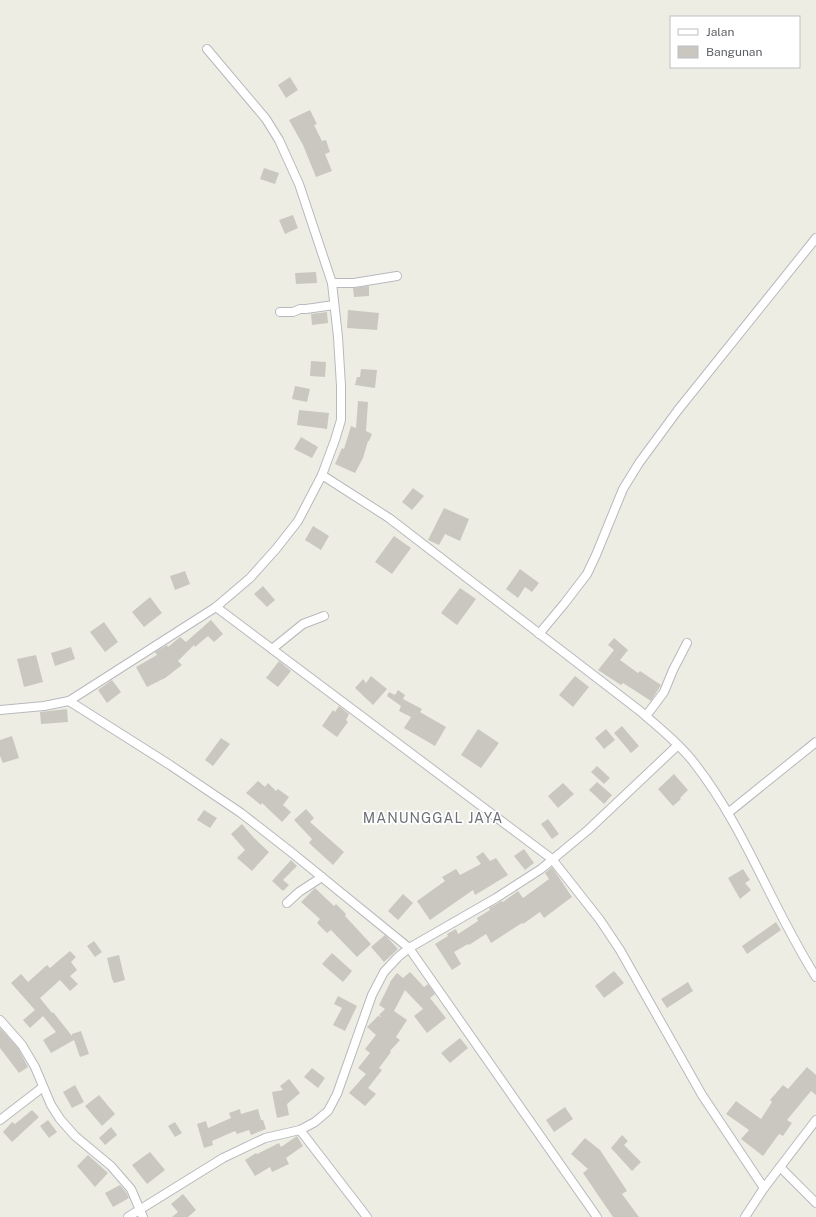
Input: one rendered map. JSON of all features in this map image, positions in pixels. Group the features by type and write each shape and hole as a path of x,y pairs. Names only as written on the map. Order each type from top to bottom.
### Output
{"street":[{"path":"0,710 69,702 216,607 250,578 276,549 298,521 322,475 335,440 341,420 342,407 338,337 332,283 299,184 279,140 257,107 207,49"},
{"path":"539,634 587,574 623,489 639,464 678,410 816,238"},
{"path":"332,283 354,283 397,276"},
{"path":"280,312 293,312 300,309 334,305"},
{"path":"322,475 389,518 646,716 678,745 695,763 728,814 801,954 816,977"},
{"path":"216,607 552,860 600,920 620,950 702,1095 764,1188"},
{"path":"272,649 303,624 324,616"},
{"path":"646,716 664,692 673,670 687,643"},
{"path":"69,702 170,765 241,813 409,948 596,1217"},
{"path":"728,814 816,742"},
{"path":"128,1217 141,1213 223,1158 265,1138 300,1130 315,1122 328,1111 337,1094 372,995 384,972 398,957 409,948 496,898 541,869 588,830 678,745"},
{"path":"287,903 299,892 322,877"},
{"path":"0,1020 22,1045 35,1066 51,1105 60,1119 75,1136 111,1166 131,1189 141,1213"},
{"path":"0,1120 43,1087"},
{"path":"745,1217 764,1188 816,1120"},
{"path":"300,1130 367,1217"},
{"path":"780,1167 816,1202"}],"building":[{"path":"290,77 298,90 286,98 278,85"},
{"path":"310,110 317,124 314,125 322,141 326,140 330,152 325,154 332,171 316,177 303,145 289,120"},
{"path":"264,168 279,173 275,184 260,179"},
{"path":"293,215 298,228 285,234 279,220"},
{"path":"316,272 317,283 296,284 295,273"},
{"path":"369,286 369,296 354,297 353,288"},
{"path":"348,310 379,313 377,330 347,328"},
{"path":"327,312 328,323 312,325 311,314"},
{"path":"311,361 326,362 325,377 310,376"},
{"path":"361,369 377,370 375,388 355,385 357,377 360,377"},
{"path":"295,386 310,389 307,402 292,399"},
{"path":"358,401 368,402 366,431 372,434 368,441 363,458 355,473 335,464 342,448 344,449 351,426 356,428"},
{"path":"299,410 329,413 327,429 297,425"},
{"path":"301,437 318,447 312,458 294,449"},
{"path":"413,488 424,496 412,510 402,502"},
{"path":"444,508 469,519 460,541 445,534 439,545 428,540"},
{"path":"313,526 329,536 321,550 305,540"},
{"path":"394,536 411,548 392,574 375,562"},
{"path":"520,569 539,583 532,592 525,587 518,598 506,589"},
{"path":"185,571 190,584 175,590 170,576"},
{"path":"263,586 275,600 267,607 254,594"},
{"path":"460,588 476,599 457,625 441,613"},
{"path":"150,597 162,613 144,627 132,612"},
{"path":"211,620 223,634 214,642 208,636 195,647 194,645 178,661 182,665 165,678 147,687 136,667 157,655 155,652 167,645 168,647 180,637 186,642"},
{"path":"104,622 118,642 105,652 90,632"},
{"path":"614,638 628,650 620,660 638,673 640,671 661,685 651,701 623,683 621,685 598,670 614,650 608,645"},
{"path":"71,647 75,659 55,666 51,653"},
{"path":"36,655 43,682 24,687 17,659"},
{"path":"279,661 291,671 278,687 266,678"},
{"path":"371,676 387,689 373,705 355,688 363,679 366,683"},
{"path":"575,676 589,687 573,707 559,695"},
{"path":"112,680 121,692 107,703 98,690"},
{"path":"398,690 405,695 403,699 422,709 420,712 446,727 435,746 404,728 411,717 399,711 401,706 387,696 389,692 395,695"},
{"path":"339,706 349,714 346,720 348,722 337,737 322,726 333,710 335,712"},
{"path":"67,709 68,722 41,724 40,712"},
{"path":"622,726 639,746 631,753 614,733"},
{"path":"478,729 499,743 481,768 461,755"},
{"path":"606,729 615,740 604,749 595,738"},
{"path":"12,736 19,758 3,763 0,756 0,740"},
{"path":"221,738 230,744 213,766 205,760"},
{"path":"597,766 610,778 604,784 591,772"},
{"path":"674,774 688,790 673,806 658,789"},
{"path":"258,781 265,787 268,783 276,791 278,789 289,797 283,805 291,812 282,822 262,803 261,805 246,793"},
{"path":"597,782 612,795 604,804 589,790"},
{"path":"563,783 574,794 558,808 548,796"},
{"path":"306,809 314,818 310,822 344,852 333,865 309,843 312,839 294,820"},
{"path":"204,810 217,818 210,828 197,820"},
{"path":"548,819 559,834 552,839 541,824"},
{"path":"242,824 269,852 252,871 237,858 245,850 231,834"},
{"path":"524,849 534,863 525,870 514,856"},
{"path":"483,852 490,861 496,858 508,875 475,895 473,890 430,920 417,901 445,881 442,877 456,869 460,875 481,864 476,857"},
{"path":"291,860 297,866 283,880 289,885 283,891 272,881"},
{"path":"552,867 572,897 544,918 540,912 491,943 486,934 469,945 468,944 454,952 461,964 452,970 435,944 456,929 458,934 478,921 477,918 490,910 489,908 502,901 503,902 518,891 523,898 549,879 545,873"},
{"path":"743,869 750,880 745,883 751,890 740,899 728,878"},
{"path":"315,888 334,906 336,904 346,914 345,916 371,944 357,957 331,930 327,933 317,923 320,919 301,902"},
{"path":"403,894 413,903 398,920 388,911"},
{"path":"776,922 781,930 747,954 742,946"},
{"path":"385,935 398,949 384,962 371,947"},
{"path":"94,941 102,952 95,957 87,946"},
{"path":"70,951 76,957 71,962 77,970 70,976 78,984 70,991 60,980 40,998 72,1036 72,1034 81,1031 89,1054 80,1057 74,1040 51,1053 43,1040 56,1032 43,1016 30,1028 23,1020 35,1010 11,983 21,974 28,982 47,965 50,968"},
{"path":"332,953 352,971 343,982 322,964"},
{"path":"119,955 125,980 114,983 107,958"},
{"path":"614,971 624,983 604,998 595,986"},
{"path":"410,972 424,987 428,984 435,994 430,998 446,1018 427,1033 414,1016 423,1009 405,990 394,1011 407,1020 396,1037 400,1040 390,1051 391,1052 379,1068 382,1070 368,1088 376,1094 365,1106 349,1093 366,1074 358,1068 370,1053 365,1049 376,1035 367,1027 378,1016 382,1017 379,1015 385,1009 379,1005 390,982 397,973 403,978"},
{"path":"688,982 693,991 667,1008 661,999"},
{"path":"338,996 357,1006 345,1031 333,1025 342,1008 334,1004"},
{"path":"0,1028 18,1048 28,1067 19,1073 0,1048"},
{"path":"460,1038 468,1048 450,1063 441,1053"},
{"path":"807,1067 816,1075 816,1095 811,1091 787,1120 792,1123 783,1136 779,1134 763,1156 741,1139 749,1130 726,1114 736,1101 761,1119 772,1102 770,1100 783,1085 788,1089"},
{"path":"312,1068 325,1078 318,1088 304,1077"},
{"path":"289,1079 300,1093 287,1104 289,1115 277,1118 272,1092 283,1090 280,1086"},
{"path":"75,1085 84,1102 72,1108 63,1092"},
{"path":"99,1095 115,1114 102,1126 85,1106"},
{"path":"565,1107 573,1119 554,1132 546,1120"},
{"path":"240,1109 241,1114 258,1109 261,1120 263,1120 266,1129 251,1135 249,1130 237,1134 235,1131 212,1141 213,1145 204,1148 197,1124 206,1121 208,1128 231,1118 229,1113"},
{"path":"32,1110 39,1117 12,1142 3,1132 12,1122 15,1124"},
{"path":"48,1120 57,1132 49,1138 40,1126"},
{"path":"175,1122 182,1133 175,1137 168,1126"},
{"path":"111,1127 117,1135 105,1145 99,1138"},
{"path":"622,1135 628,1141 624,1145 641,1162 632,1171 611,1148"},
{"path":"297,1136 303,1146 286,1158 289,1164 272,1172 270,1167 255,1176 245,1160 256,1153 257,1154 279,1143 281,1147"},
{"path":"585,1138 600,1150 627,1191 622,1194 639,1217 613,1217 583,1173 588,1169 571,1154"},
{"path":"150,1152 165,1170 147,1184 132,1165"},
{"path":"88,1155 108,1173 95,1187 77,1166"},
{"path":"120,1185 129,1198 113,1207 105,1193"},
{"path":"183,1194 196,1210 188,1217 172,1217 178,1212 171,1204"}],"district":[{"name":"MANUNGGAL JAYA","path":"433,818"}]}
